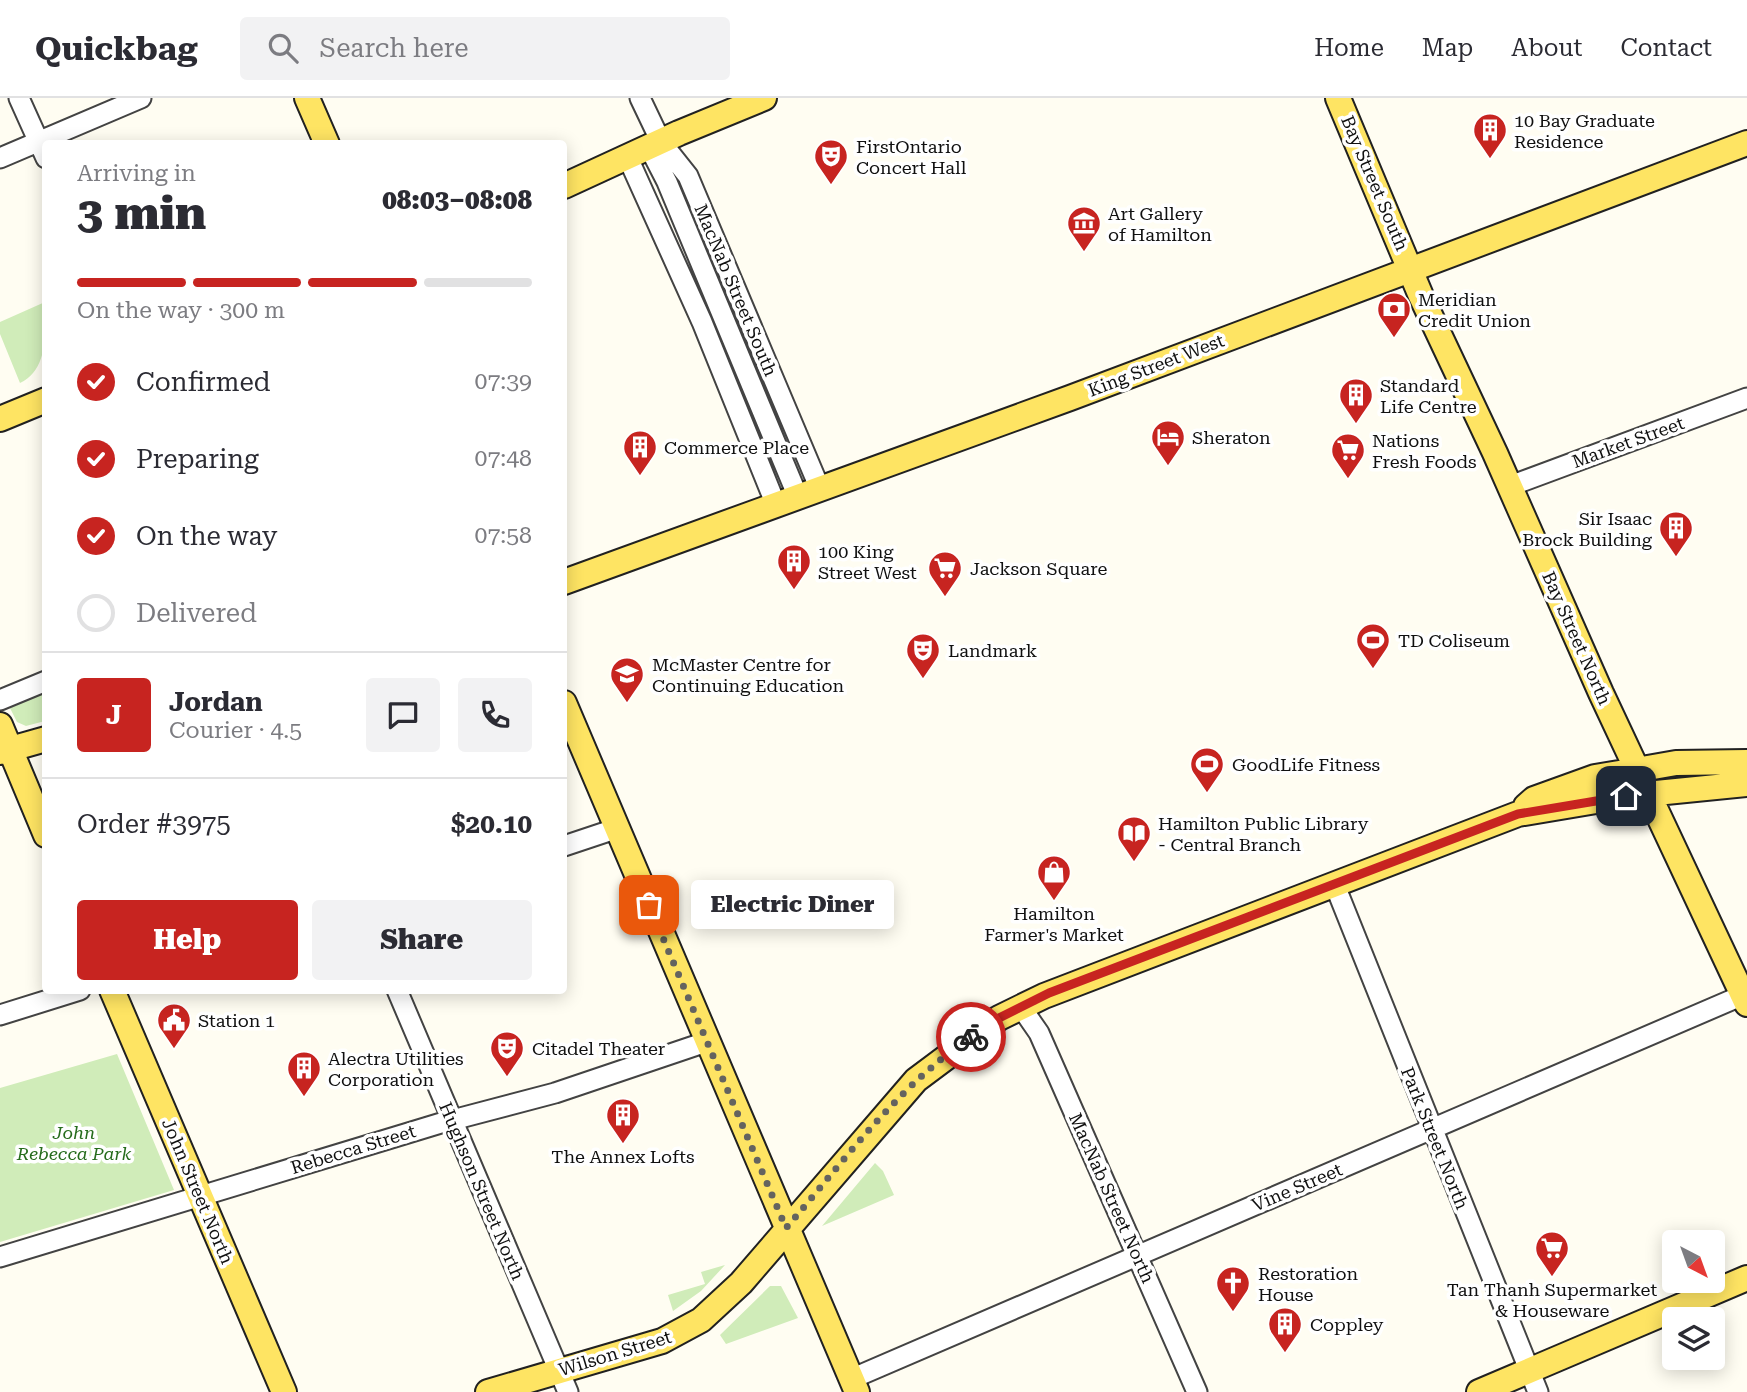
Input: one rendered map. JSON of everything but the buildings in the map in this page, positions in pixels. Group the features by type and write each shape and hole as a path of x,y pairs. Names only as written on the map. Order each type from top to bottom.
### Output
{"main road":[{"path":"307,98 325,140"},
{"path":"567,185 764,98"},
{"name":"Bay Street South","path":"1338,98 1411,269"},
{"name":"King Street West","path":"567,581 1747,143"},
{"name":"Bay Street North","path":"1411,269 1591,670 1745,1000"},
{"path":"0,419 42,402"},
{"path":"567,710 854,1385"},
{"path":"0,726 5,751 42,827"},
{"path":"5,751 42,740"},
{"path":"1518,814 1534,799 1595,777 1676,763 1747,762"},
{"path":"1518,814 1650,793 1747,784"},
{"name":"Wilson Street","path":"488,1392 564,1381 662,1341 701,1320 741,1283 916,1080 957,1046 1021,1007 1334,883 1518,814"},
{"name":"John Street North","path":"114,994 284,1392"},
{"path":"1479,1392 1533,1381 1747,1278"}],"street":[{"path":"0,158 42,150 19,98"},
{"path":"61,140 141,98"},
{"name":"MacNab Street South","path":"640,98 646,149 702,322 798,497"},
{"name":"MacNab Street South","path":"646,149 688,176 798,497"},
{"name":"Market Street","path":"1510,486 1747,398"},
{"path":"0,701 42,683"},
{"path":"567,845 618,828"},
{"name":"Park Street North","path":"1334,883 1533,1381"},
{"path":"0,1015 67,994"},
{"name":"Hughson Street North","path":"399,994 564,1381"},
{"name":"Vine Street","path":"854,1385 1137,1256 1432,1129 1745,1000"},
{"name":"MacNab Street North","path":"1021,1007 1039,1033 1197,1392"},
{"name":"Rebecca Street","path":"0,1257 200,1195 555,1093 706,1042"}],"green space":[{"path":"42,303 41,359 29,377 20,383 0,334 0,322"},
{"path":"42,694 42,722 26,726 17,722 10,708"},
{"name":"John Rebecca Park","path":"117,1054 174,1190 0,1242 0,1088"},
{"path":"875,1163 883,1171 894,1195 822,1226"},
{"path":"725,1265 701,1291 673,1311 668,1295 705,1284 701,1272"},
{"path":"770,1286 781,1286 798,1318 726,1344 720,1335"}],"way so far":[{"path":"649,905 786,1228 899,1097 933,1065 971,1037"}],"place":[{"name":"10 Bay Graduate Residence","path":"1490,160"},
{"name":"FirstOntario Concert Hall","path":"831,186"},
{"name":"Art Gallery of Hamilton","path":"1084,253"},
{"name":"Meridian Credit Union","path":"1394,339"},
{"name":"Standard Life Centre","path":"1356,425"},
{"name":"Sheraton","path":"1168,467"},
{"name":"Commerce Place","path":"640,477"},
{"name":"Nations Fresh Foods","path":"1348,480"},
{"name":"Sir Isaac Brock Building","path":"1676,558"},
{"name":"100 King Street West","path":"794,591"},
{"name":"Jackson Square","path":"945,598"},
{"name":"TD Coliseum","path":"1373,670"},
{"name":"Landmark","path":"923,680"},
{"name":"McMaster Centre for Continuing Education","path":"627,704"},
{"name":"GoodLife Fitness","path":"1207,794"},
{"name":"Hamilton Public Library - Central Branch","path":"1134,863"},
{"name":"Hamilton Farmer's Market","path":"1054,902"},
{"name":"Electric Diner","path":"649,905"},
{"name":"Station 1","path":"174,1050"},
{"name":"Citadel Theater","path":"507,1078"},
{"name":"Alectra Utilities Corporation","path":"304,1098"},
{"name":"The Annex Lofts","path":"623,1145"},
{"name":"Tan Thanh Supermarket & Houseware","path":"1552,1278"},
{"name":"Restoration House","path":"1233,1313"},
{"name":"Coppley","path":"1285,1354"}],"route":[{"path":"971,1037 999,1018 1049,993 1518,814 1626,796"}]}
